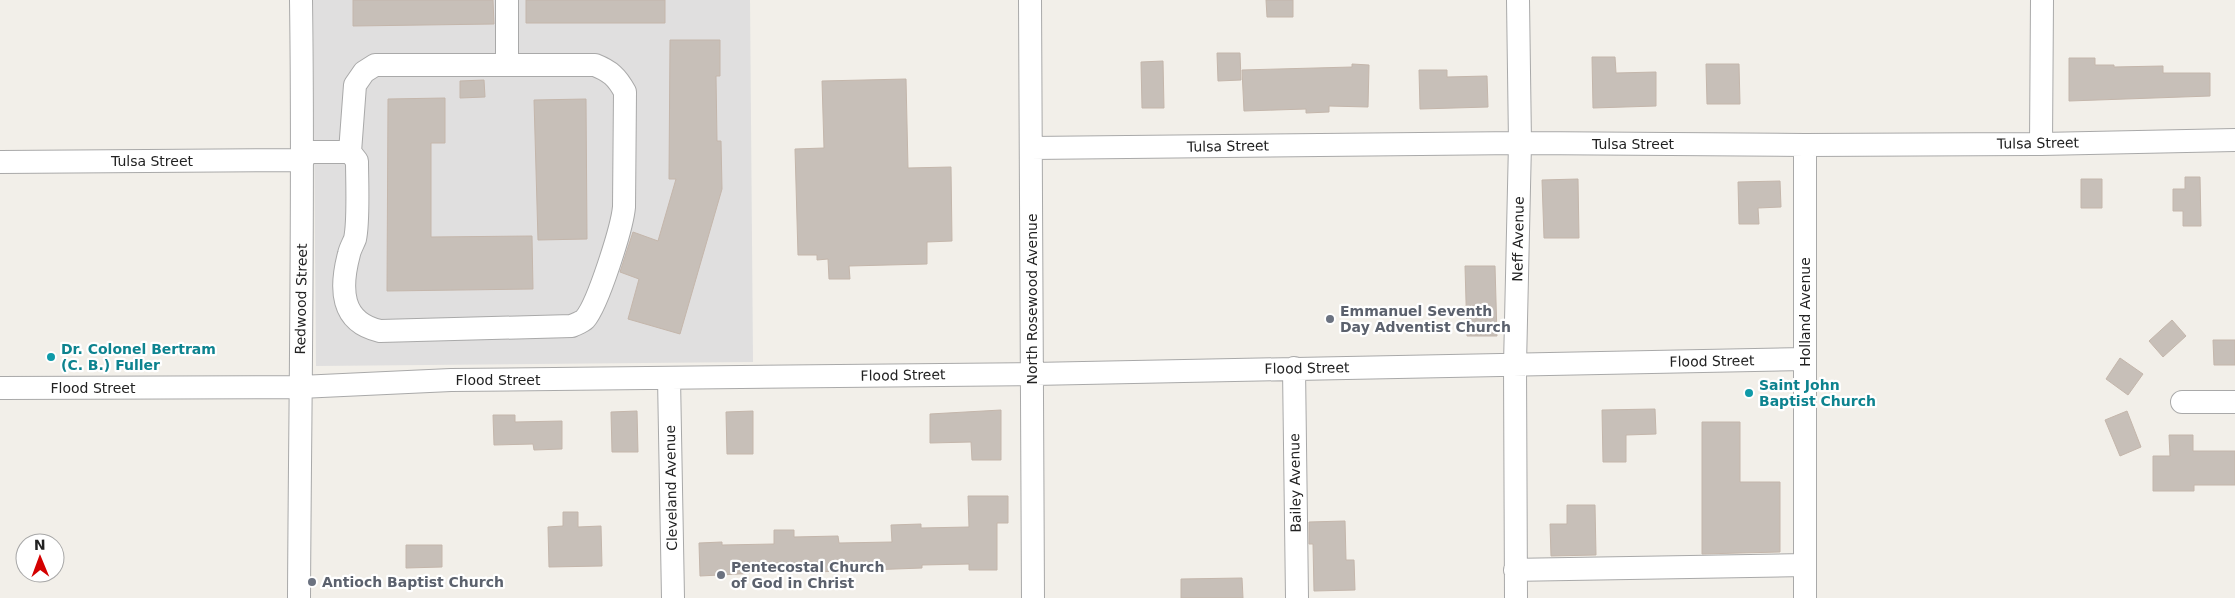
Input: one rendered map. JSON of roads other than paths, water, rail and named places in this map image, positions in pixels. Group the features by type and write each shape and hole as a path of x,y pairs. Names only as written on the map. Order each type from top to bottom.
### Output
{"street":[{"name":"Redwood Street","path":"300,598 303,156 301,0"},
{"path":"507,0 507,65"},
{"name":"North Rosewood Avenue","path":"1030,0 1033,598"},
{"name":"Neff Avenue","path":"1516,598 1515,365 1520,143 1518,0"},
{"path":"2041,144 2042,0"},
{"path":"374,65 595,65 608,70 618,78 625,92 622,225 593,305 585,320 572,326 380,331 365,328 353,318 344,299 349,252 355,239 357,162 350,152 355,85 364,72 374,65"},
{"name":"Tulsa Street","path":"1031,148 1520,143 2041,144 2235,140"},
{"name":"Holland Avenue","path":"1805,145 1805,598"},
{"name":"Tulsa Street","path":"0,162 303,156 350,152"},
{"name":"Flood Street","path":"0,388 300,387 451,380 1033,374 1805,359"},
{"name":"Bailey Avenue","path":"1294,368 1297,598"},
{"name":"Cleveland Avenue","path":"669,378 673,598"},
{"path":"2182,402 2235,402"},
{"path":"1516,570 1805,564"}],"place":[{"name":"Emmanuel Seventh Day Adventist Church","path":"1330,319"},
{"name":"Dr. Colonel Bertram (C. B.) Fuller","path":"51,357"},
{"name":"Saint John Baptist Church","path":"1749,393"},
{"name":"Pentecostal Church of God in Christ","path":"721,575"},
{"name":"Antioch Baptist Church","path":"312,582"}]}
